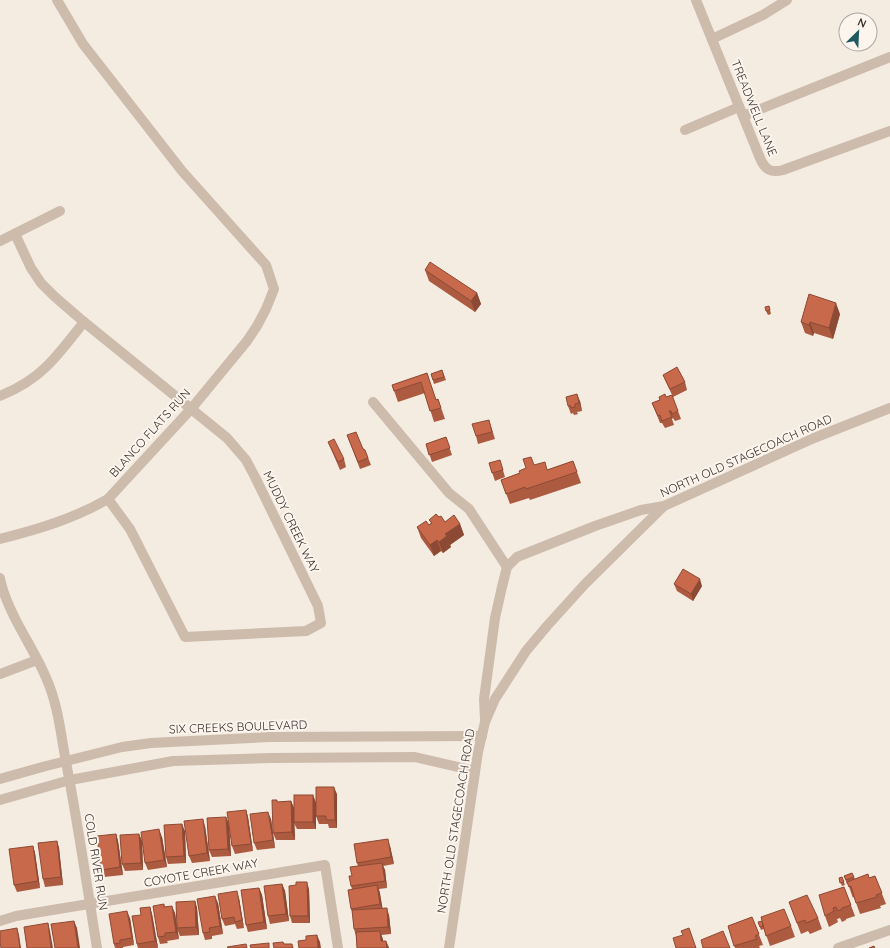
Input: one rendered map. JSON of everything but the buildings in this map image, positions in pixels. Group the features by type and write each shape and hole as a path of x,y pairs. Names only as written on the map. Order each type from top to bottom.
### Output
{"street":[{"name":"BLANCO FLATS RUN","path":"0,539 54,525 92,508 108,498 191,409 258,326 274,289 266,264 182,171 83,44 57,0"},
{"name":"TREADWELL LANE","path":"696,0 763,166 768,170 775,172 783,170 890,131"},
{"path":"712,39 763,15 787,0"},
{"path":"685,130 890,58"},
{"path":"0,241 60,211"},
{"name":"MUDDY CREEK WAY","path":"15,234 31,268 41,283 54,296 227,438 246,460 318,606 321,623 306,631 185,638 130,529 108,498"},
{"path":"0,396 14,390 34,377 47,366 84,322"},
{"path":"373,402 449,493 469,509 507,567"},
{"name":"NORTH OLD STAGECOACH ROAD","path":"449,948 475,771 485,722 495,699 526,651 538,636 585,584 664,506 807,441 890,408"},
{"path":"485,722 484,699 495,618 507,567 517,557 595,526 641,510 664,506"},
{"name":"COLD RIVER RUN","path":"0,578 1,586 10,608 37,660 54,700 70,780 91,905 96,948"},
{"path":"0,674 37,660"},
{"name":"SIX CREEKS BOULEVARD","path":"0,779 122,747 170,741 269,738 482,736"},
{"path":"0,800 70,780 173,760 415,757 475,771"},
{"name":"COYOTE CREEK WAY","path":"0,921 16,916 91,905 325,865 338,948"},
{"path":"838,948 890,930"}]}
